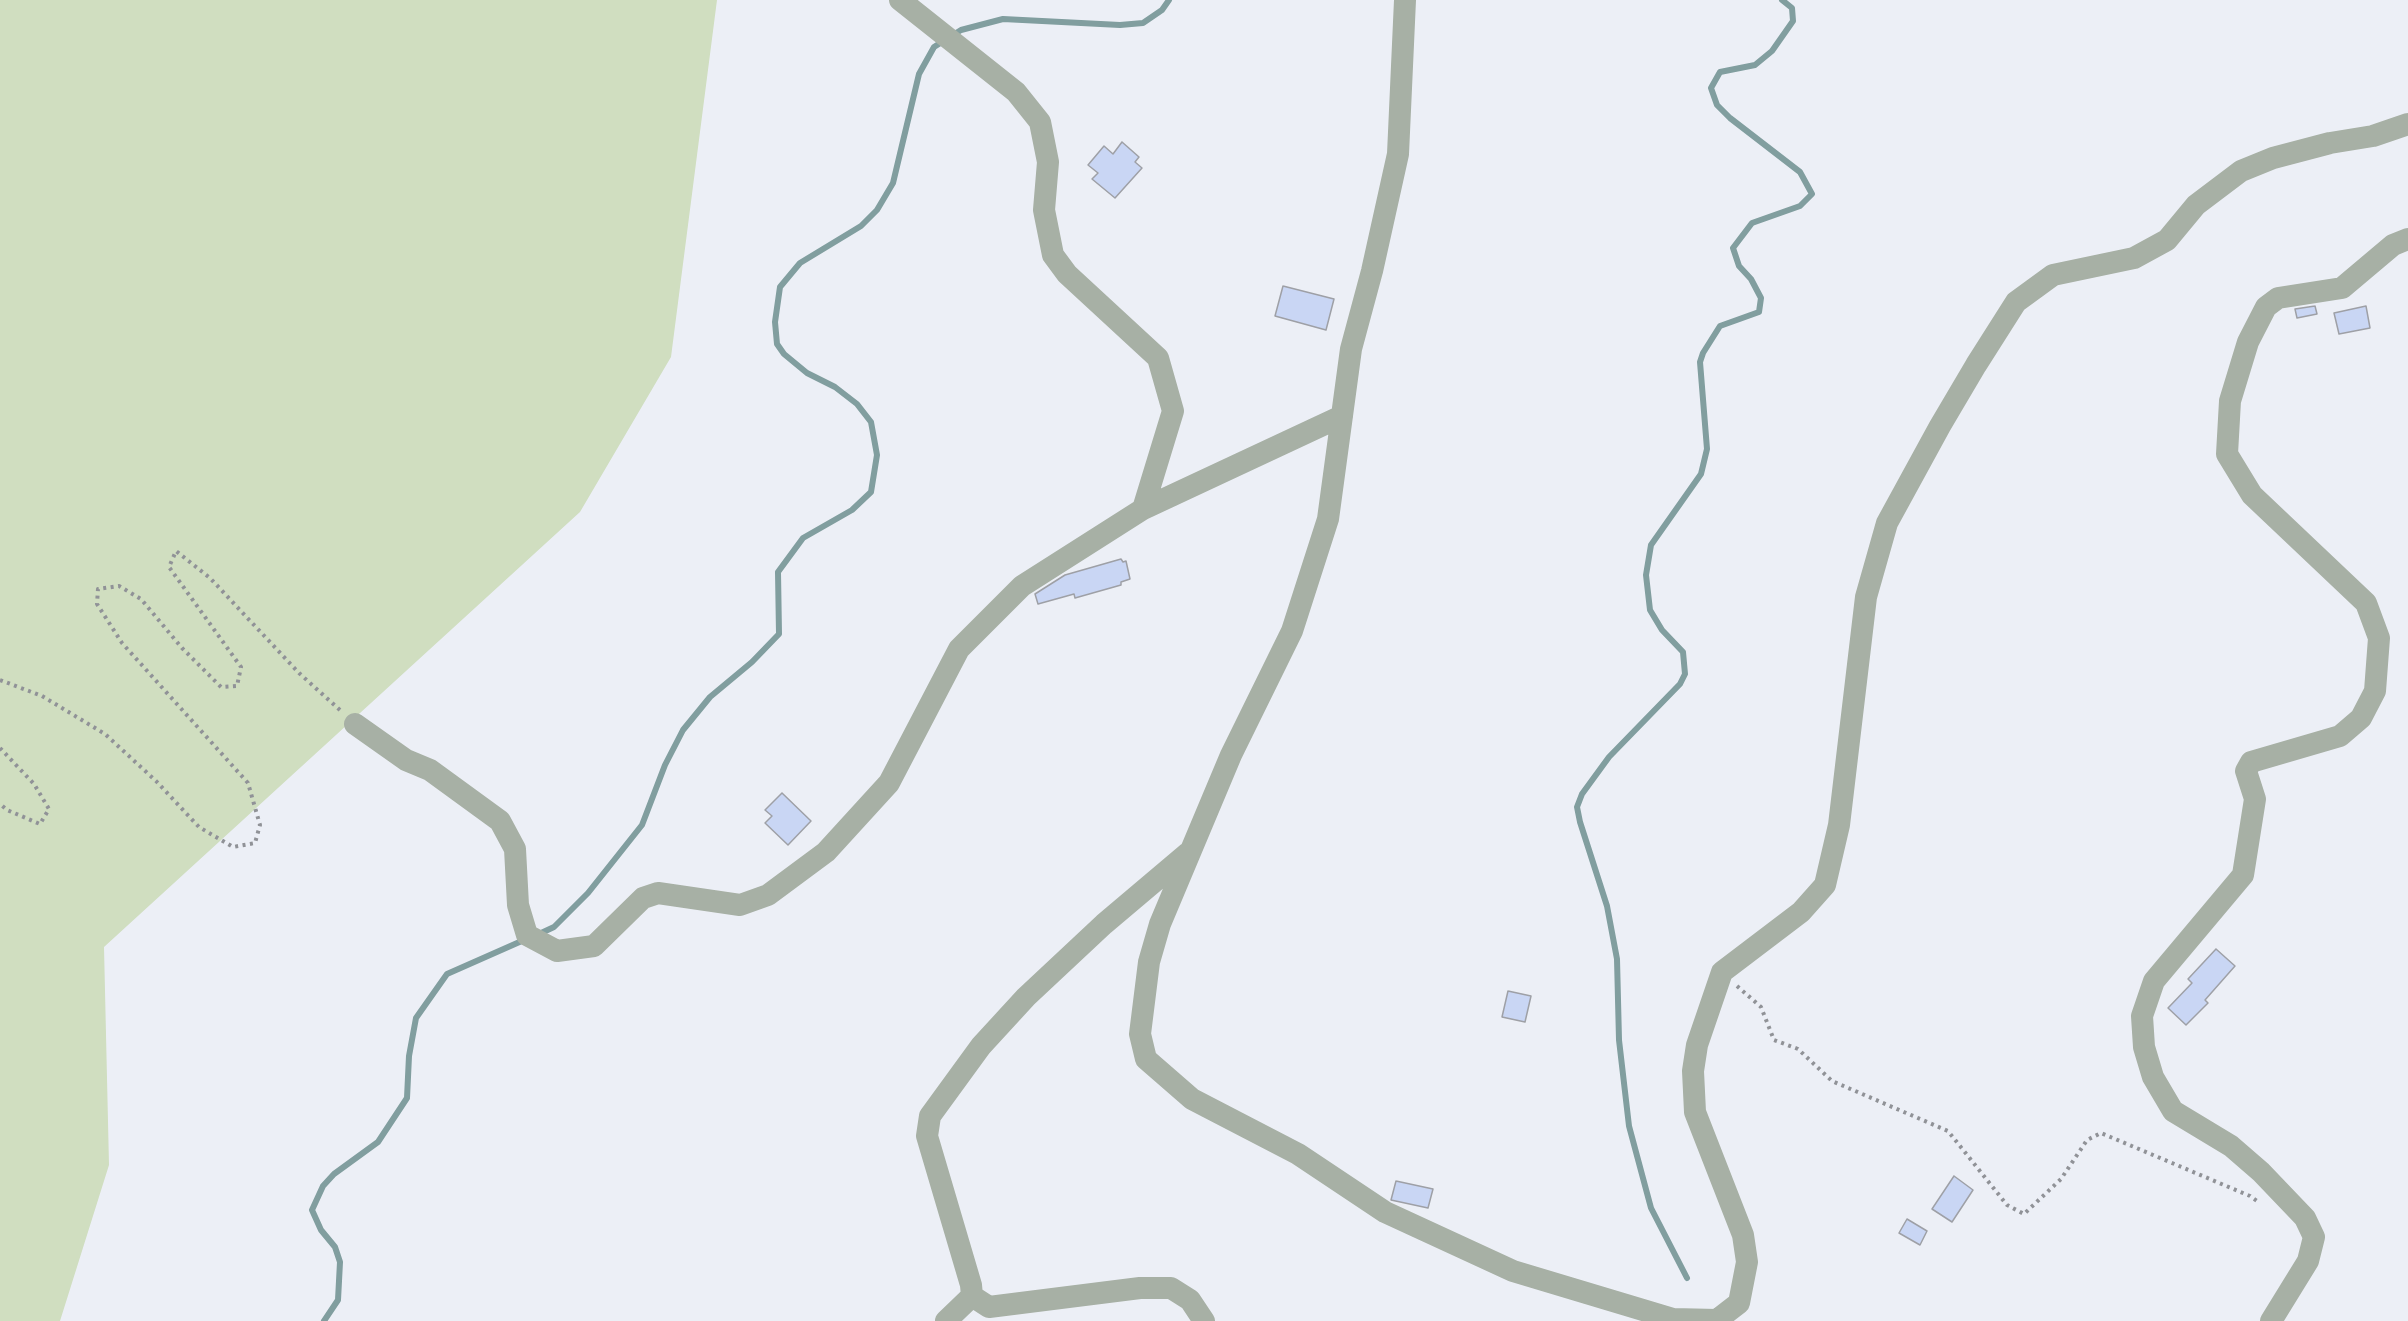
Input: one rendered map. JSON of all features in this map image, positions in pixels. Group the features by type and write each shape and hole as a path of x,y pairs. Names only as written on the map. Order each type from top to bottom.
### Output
{"street":[{"path":"900,0 1016,92 1040,122 1048,162 1044,210 1053,255 1067,274 1158,358 1173,411 1143,509"},
{"path":"1405,0 1398,154 1351,349 1328,519 1292,631 1231,755 1160,924 1149,962 1140,1034 1146,1059 1192,1099 1298,1154 1385,1212 1513,1271 1673,1319 1717,1320 1737,1312 1747,1262 1743,1235 1695,1112 1693,1071 1697,1045 1722,972 1801,912 1825,885 1839,825 1866,597 1887,523 1940,426 2016,302 2053,275 2134,258 2168,240 2196,205 2241,171 2273,158 2330,143 2373,136 2408,123"},
{"path":"2271,1321 2308,1261 2314,1237 2305,1218 2261,1172 2231,1146 2173,1111 2153,1077 2144,1047 2142,1016 2154,981 2243,875 2255,800 2246,771 2251,762 2340,736 2361,718 2375,691 2379,638 2366,603 2252,495 2228,454 2230,401 2248,342 2266,307 2278,298 2342,288 2393,245 2408,239"},
{"path":"355,724 406,760 430,770 500,821 515,849 518,905 527,935 557,951 594,946 643,898 658,893 740,905 768,895 826,852 889,783 959,649 1022,586 1143,509 1342,416"},
{"path":"972,1296 971,1285 927,1136 930,1116 981,1046 1026,997 1104,924 1192,850"},
{"path":"972,1296 989,1307 1140,1288 1171,1288 1190,1300 1204,1321"},
{"path":"946,1321 972,1296"}],"path":[{"path":"0,680 42,696 105,734 156,780 199,827 233,847 255,843 260,825 248,783 122,643 97,604 98,590 119,586 141,600 182,648 221,687 237,686 241,667 169,567 176,551 210,578 299,673 355,724"},
{"path":"0,748 34,784 49,809 40,824 0,804"},
{"path":"1722,972 1761,1007 1774,1040 1798,1049 1832,1081 1948,1131 2007,1205 2024,1214 2061,1179 2087,1140 2101,1133 2250,1196 2268,1208"}],"green space":[{"path":"0,0 717,0 671,357 580,512 104,947 109,1165 60,1321 0,1321"}],"building":[{"path":"1122,142 1139,157 1135,162 1142,168 1115,198 1092,179 1098,173 1088,165 1104,146 1113,154"},
{"path":"1283,286 1334,299 1326,330 1275,316"},
{"path":"2315,306 2317,314 2297,318 2295,309"},
{"path":"2366,306 2370,328 2339,334 2334,313"},
{"path":"1121,559 1123,562 1126,561 1130,579 1121,582 1121,585 1075,598 1074,594 1038,604 1035,594 1065,575"},
{"path":"782,793 811,821 788,845 765,823 772,816 765,810"},
{"path":"2216,949 2235,966 2205,1000 2208,1003 2186,1025 2168,1008 2192,983 2188,979"},
{"path":"1508,991 1531,996 1525,1022 1502,1017"},
{"path":"1954,1176 1973,1190 1952,1222 1932,1209"},
{"path":"1396,1181 1433,1189 1428,1208 1391,1200"},
{"path":"1907,1219 1927,1231 1920,1245 1899,1233"}],"waterway":[{"path":"953,35 961,30 1003,19 1120,25 1143,23 1162,10 1169,0"},
{"path":"1687,1278 1651,1208 1629,1126 1619,1040 1617,959 1607,906 1577,807 1582,794 1609,757 1680,684 1685,674 1683,652 1662,630 1650,610 1646,575 1651,545 1701,474 1707,449 1700,362 1703,353 1720,326 1759,312 1761,298 1751,279 1739,266 1733,248 1752,223 1800,206 1812,194 1800,172 1730,118 1717,105 1711,88 1720,72 1755,65 1772,51 1793,21 1792,8 1782,0"},
{"path":"539,934 554,927 588,893 642,825 665,765 683,730 710,697 752,662 779,634 778,572 803,538 852,510 871,492 877,455 871,422 857,404 835,387 807,373 784,354 777,344 775,322 780,287 800,263 861,226 877,210 893,183 919,74 934,47 945,40"},
{"path":"324,1321 338,1300 340,1262 335,1247 321,1230 312,1210 323,1186 334,1174 378,1142 407,1098 409,1056 416,1018 447,974 524,940"}]}
